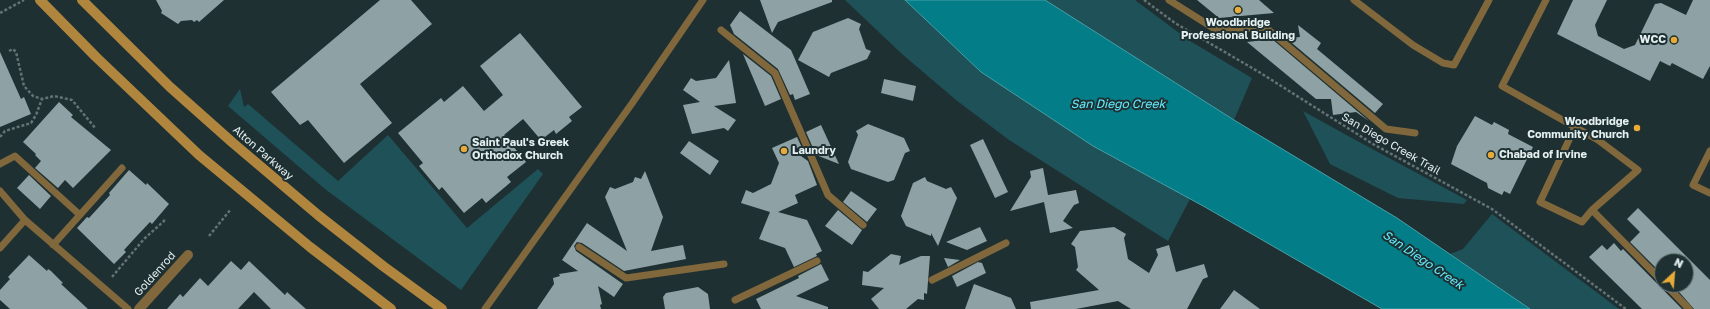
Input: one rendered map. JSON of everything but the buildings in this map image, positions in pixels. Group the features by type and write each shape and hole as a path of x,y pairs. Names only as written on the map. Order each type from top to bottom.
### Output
{"main road":[{"path":"40,0 102,63 200,154 310,248 391,309"},
{"name":"Alton Parkway","path":"82,0 170,87 233,144 330,225 442,309"}],"street":[{"name":"Goldenrod","path":"139,309 188,255"}],"lane":[{"path":"485,309 633,102 703,0"},
{"path":"1169,0 1218,31 1265,27 1386,129 1415,133"},
{"path":"1354,0 1413,44 1443,63 1454,65 1489,0"},
{"path":"1546,0 1502,86 1575,127 1598,140 1638,170 1592,210 1582,222 1540,202 1575,127"},
{"path":"721,30 775,73 828,195 862,225"},
{"path":"1710,151 1693,185 1710,193"},
{"path":"0,164 15,156 80,215"},
{"path":"53,245 122,168"},
{"path":"0,191 25,220 128,309"},
{"path":"1592,210 1654,273"},
{"path":"0,248 25,220"},
{"path":"932,280 1006,243"},
{"path":"579,247 626,278 724,264"},
{"path":"735,300 817,261"},
{"path":"1674,293 1689,309"}],"path":[{"path":"0,13 24,0"},
{"name":"San Diego Creek Trail","path":"1144,0 1175,23 1259,72 1373,144 1492,209 1626,309"},
{"path":"9,51 13,49 16,52 24,86 33,96 42,99 54,96 72,100 96,129"},
{"path":"0,137 5,131 31,122 36,115 42,99"},
{"path":"209,236 231,209"},
{"path":"112,277 144,238 164,222 164,219"}],"shaded area":[{"path":"845,0 905,0 981,72 1093,146 1190,199 1168,241 1009,140 956,100 902,54"},
{"path":"1045,0 1135,0 1190,41 1252,78 1234,120"},
{"path":"240,89 244,107 248,104 338,181 388,135 467,228 538,169 543,174 461,290 325,189 228,106"},
{"path":"1303,111 1467,200 1464,204 1398,198 1330,164"},
{"path":"1492,214 1619,309 1530,309 1450,254 1463,249"}],"water":[{"name":"San Diego Creek","path":"905,0 1045,0 1234,120 1397,218 1530,309 1382,309 1205,207 1093,146 981,72"}],"place":[{"name":"Woodbridge Professional Building","path":"1238,10"},
{"name":"WCC","path":"1674,40"},
{"name":"Woodbridge Community Church","path":"1637,128"},
{"name":"Saint Paul's Greek Orthodox Church","path":"464,149"},
{"name":"Laundry","path":"784,151"},
{"name":"Chabad of Irvine","path":"1491,155"}]}
